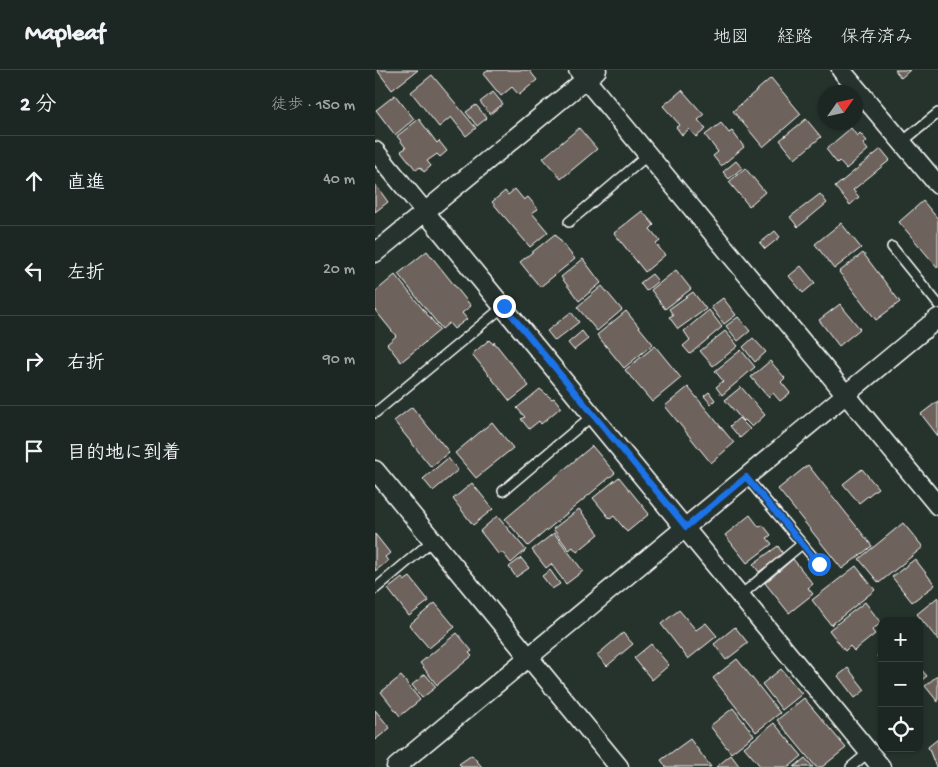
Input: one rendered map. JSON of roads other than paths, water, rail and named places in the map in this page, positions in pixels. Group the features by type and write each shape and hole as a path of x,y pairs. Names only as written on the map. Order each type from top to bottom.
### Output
{"street":[{"path":"841,70 938,185"},
{"path":"375,253 587,73 649,155 847,393 938,506"},
{"path":"375,151 686,527 881,767"},
{"path":"396,767 938,318"},
{"path":"375,470 619,767"}],"lane":[{"path":"902,142 938,113"},
{"path":"569,222 649,155"},
{"path":"892,246 938,304"},
{"path":"375,413 504,306"},
{"path":"503,491 593,415"},
{"path":"746,477 819,564"},
{"path":"375,589 433,540"},
{"path":"741,595 802,544"},
{"path":"851,767 869,752"}]}
